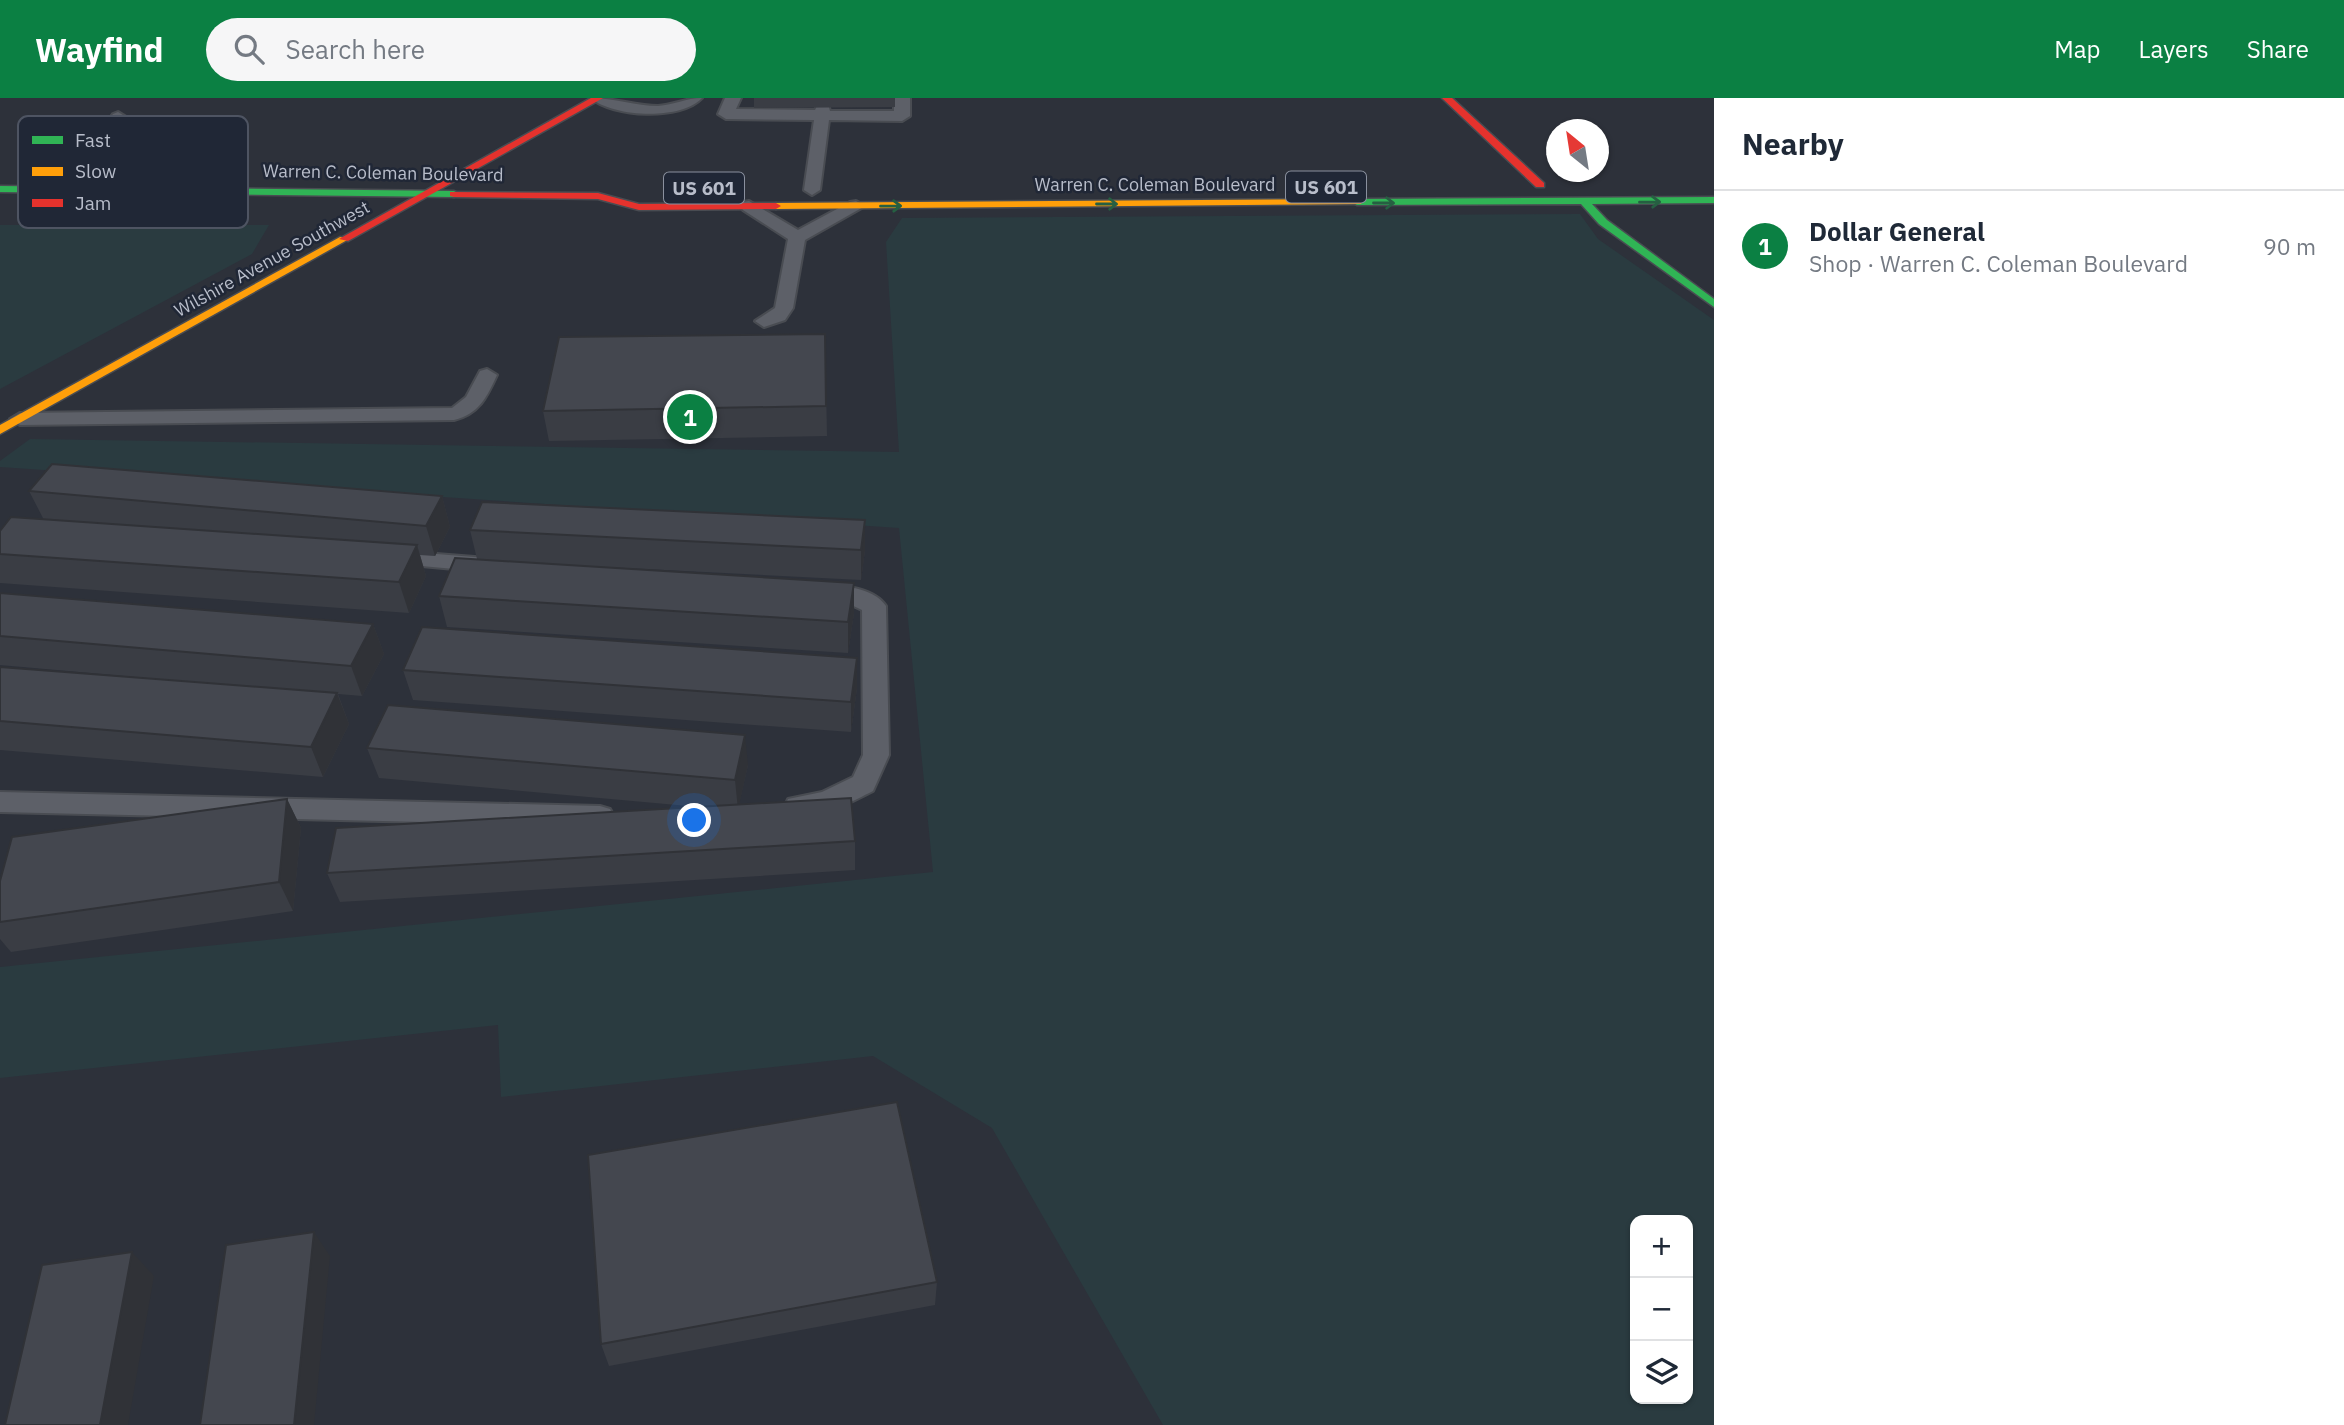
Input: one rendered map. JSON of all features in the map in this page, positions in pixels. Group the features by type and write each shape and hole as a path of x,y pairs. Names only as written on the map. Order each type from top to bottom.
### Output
{"main road":[{"name":"Wilshire Avenue Southwest","path":"0,430 598,98"},
{"path":"1447,98 1540,185"},
{"name":"Warren C. Coleman Boulevard","path":"766,189 1714,186"},
{"name":"Warren C. Coleman Boulevard","path":"0,189 18,189"},
{"name":"Warren C. Coleman Boulevard","path":"598,196 629,189"},
{"name":"Warren C. Coleman Boulevard","path":"248,190 598,196 639,207 1586,203 1714,200"},
{"path":"1586,203 1603,222 1714,304"}],"lane":[{"path":"598,98 652,112 681,108 694,98"},
{"path":"732,98 726,114 823,111 902,116 902,98"},
{"path":"812,190 823,111"},
{"path":"750,206 797,237"},
{"path":"797,237 856,206"},
{"path":"764,321 778,316 785,308 797,237"},
{"path":"20,419 454,414 465,411 472,404 487,375"},
{"path":"367,556 518,568"},
{"path":"773,810 827,802 864,783 876,755 874,607 847,594 792,589"},
{"path":"0,802 624,817"}],"shaded area":[{"path":"1580,214 1598,239 1714,320 1714,1425 1163,1425 992,1128 873,1056 501,1097 498,1025 0,1078 0,967 933,872 899,528 0,467 0,461 30,439 899,452 886,242 902,218"},
{"path":"0,225 18,225 18,228 248,228 248,225 269,225 252,254 0,389"}],"building":[{"path":"825,334 826,406 543,411 559,337"},
{"path":"52,464 442,496 426,526 29,491"},
{"path":"482,502 865,520 861,550 470,530"},
{"path":"11,517 417,545 399,582 0,554 0,531"},
{"path":"455,558 854,583 848,622 439,596"},
{"path":"0,593 373,624 351,666 0,636"},
{"path":"422,627 857,658 851,702 403,670"},
{"path":"0,667 337,693 311,747 0,721"},
{"path":"388,705 745,735 735,780 367,748"},
{"path":"851,798 855,841 327,873 336,828"},
{"path":"287,799 279,882 0,922 0,881 12,837"},
{"path":"897,1102 937,1282 601,1344 588,1155"},
{"path":"314,1232 294,1425 200,1425 226,1245"},
{"path":"132,1252 100,1425 5,1425 42,1265"}],"traffic: fast":[{"path":"0,189 18,189"},
{"path":"248,192 454,194"},
{"path":"1357,202 1714,200"},
{"path":"1586,203 1603,222 1714,304"}],"traffic: slow":[{"path":"776,206 1357,202"},
{"path":"0,430 344,239"}],"traffic: jam":[{"path":"344,239 598,98"},
{"path":"1447,98 1540,185"},
{"path":"454,194 598,196 639,207 776,206"}],"place":[{"name":"Dollar General","path":"690,417"}]}
